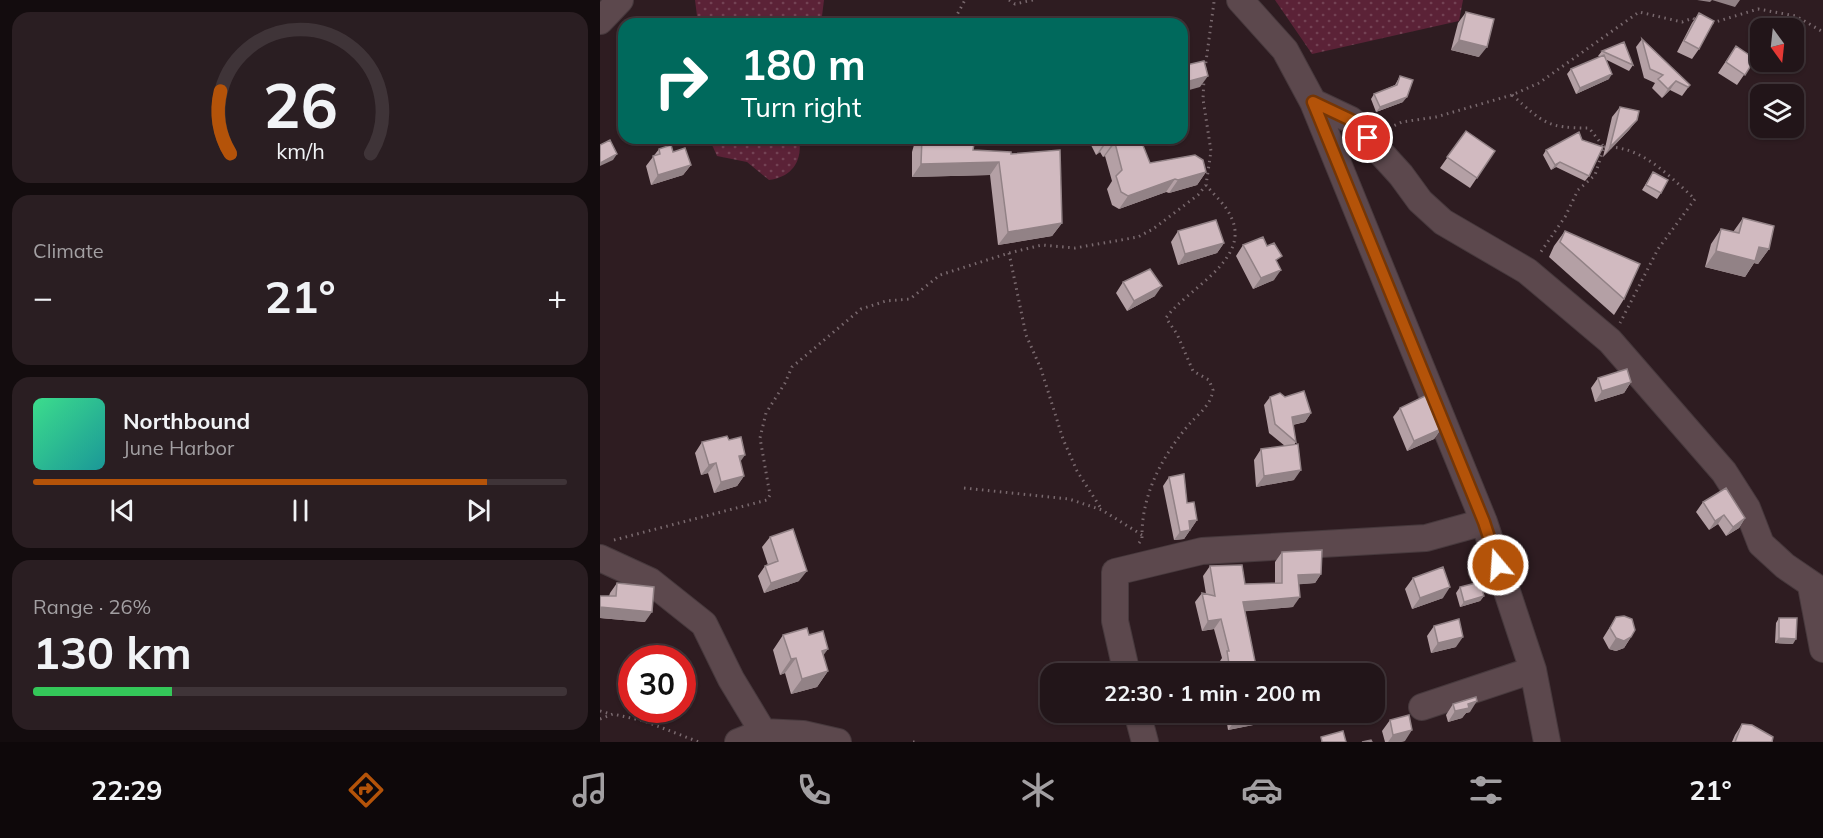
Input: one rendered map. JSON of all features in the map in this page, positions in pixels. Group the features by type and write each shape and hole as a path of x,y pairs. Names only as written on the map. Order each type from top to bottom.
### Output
{"street":[{"path":"600,21 620,0"},
{"path":"1240,0 1285,50 1313,102 1484,522 1533,670 1547,742"},
{"path":"1313,102 1351,120 1420,201 1443,222 1527,271 1610,341 1724,472 1747,508 1761,544 1771,555 1817,589 1823,649"},
{"path":"1125,663 1115,621 1116,572 1202,551 1426,538 1484,522"},
{"path":"605,549 704,624 731,679 763,732"},
{"path":"1422,707 1533,670"},
{"path":"1140,723 1145,742"},
{"path":"738,742 763,732 803,734 838,742"}],"path":[{"path":"955,18 964,0"},
{"path":"1009,0 1015,4 1033,0"},
{"path":"605,549 767,500 770,495 761,451 761,428 766,413 786,383 792,367 861,309 886,300 910,299 940,274 1009,253 1042,245 1075,248 1138,237 1191,201 1206,185 1210,151 1203,88 1214,2"},
{"path":"1368,138 1402,122 1436,117 1512,95 1539,83 1639,12 1682,22 1693,18 1702,24 1758,9 1778,11 1796,16 1823,32"},
{"path":"1512,95 1538,118 1557,128 1589,128 1604,147"},
{"path":"1604,147 1617,146 1656,164 1695,199 1658,249 1610,341"},
{"path":"1527,271 1565,217 1578,190 1594,175 1604,147"},
{"path":"1116,572 1142,539 1146,497 1151,486 1176,440 1207,407 1213,390 1209,380 1193,371 1177,334 1166,318 1176,305 1211,278 1234,246 1236,235 1232,219 1206,185"},
{"path":"1009,253 1026,335 1041,369 1063,439 1077,471 1102,510"},
{"path":"964,488 1052,496 1102,510 1142,535"},
{"path":"600,711 644,721 699,742"},
{"path":"600,719 613,714"},
{"path":"913,742 919,742"}],"shaded area":[{"path":"695,0 824,0 822,18 697,18"},
{"path":"1275,0 1463,0 1459,21 1312,54"},
{"path":"712,144 800,144 797,161 790,171 769,180 747,162 717,156"}],"building":[{"path":"1466,12 1494,19 1487,47 1459,40"},
{"path":"1699,13 1714,21 1699,49 1684,41"},
{"path":"1642,39 1690,85 1688,87 1676,81 1668,89 1658,79 1663,75 1650,69"},
{"path":"1624,42 1633,65 1602,51"},
{"path":"1736,46 1750,56 1750,67 1745,75 1726,62"},
{"path":"1604,55 1612,74 1580,88 1571,69"},
{"path":"1204,61 1208,76 1188,81 1188,65"},
{"path":"1400,76 1413,80 1407,97 1380,107 1374,94 1397,85"},
{"path":"1620,107 1639,111 1637,120 1610,147"},
{"path":"1466,131 1495,151 1477,178 1447,157"},
{"path":"1579,132 1582,140 1603,147 1589,176 1560,162 1555,165 1546,150"},
{"path":"610,140 617,154 600,163 600,145"},
{"path":"922,144 974,144 973,150 1011,152 1011,154 1060,150 1062,223 1008,232 999,162 921,164"},
{"path":"1115,144 1142,144 1150,163 1195,155 1203,160 1206,172 1175,179 1128,196 1121,192 1116,176 1122,170"},
{"path":"671,145 673,152 685,148 691,165 658,175 653,156 660,154 659,149"},
{"path":"1653,172 1668,180 1661,193 1646,185"},
{"path":"1743,218 1774,226 1769,249 1759,247 1755,261 1716,251 1721,229 1739,233"},
{"path":"1216,220 1224,243 1185,254 1178,231"},
{"path":"1565,231 1640,264 1624,299 1560,242"},
{"path":"1263,237 1267,246 1274,243 1282,256 1276,260 1281,270 1261,278 1243,245"},
{"path":"1150,269 1162,286 1134,301 1123,282"},
{"path":"1627,369 1631,382 1602,391 1598,378"},
{"path":"1304,391 1311,413 1292,417 1296,442 1275,424 1270,397 1280,393 1285,397"},
{"path":"1427,395 1441,429 1414,441 1400,408"},
{"path":"727,436 729,440 741,437 745,455 739,456 744,476 721,482 716,463 709,465 702,442"},
{"path":"1298,444 1301,470 1264,476 1261,449"},
{"path":"1184,474 1187,503 1194,502 1197,520 1189,521 1190,530 1180,532 1169,477"},
{"path":"1726,488 1745,518 1733,527 1724,515 1715,521 1703,502"},
{"path":"793,529 807,571 771,583 765,566 778,561 770,537"},
{"path":"1322,550 1321,574 1298,575 1300,597 1243,602 1255,663 1229,663 1227,651 1229,651 1221,619 1208,621 1202,593 1215,596 1210,566 1242,565 1245,584 1282,583 1282,552"},
{"path":"1443,567 1450,587 1420,598 1413,578"},
{"path":"1480,582 1484,596 1464,602 1460,587"},
{"path":"617,583 654,587 652,612 600,607 600,596 616,596"},
{"path":"1624,616 1632,619 1635,630 1631,637 1624,641 1616,638 1610,628 1616,617"},
{"path":"1779,618 1797,618 1796,639 1779,638"},
{"path":"1459,619 1463,637 1438,643 1434,626"},
{"path":"807,628 809,635 823,631 828,649 822,651 828,671 802,679 796,658 791,659 783,635"},
{"path":"1476,697 1477,701 1468,704 1469,708 1455,711 1453,704"},
{"path":"1409,715 1412,730 1393,735 1390,720"},
{"path":"1742,724 1752,725 1773,737 1772,742 1735,742"},
{"path":"1343,731 1346,742 1322,742 1321,737"}],"route":[{"path":"1368,138 1351,120 1313,102 1484,522 1498,565"}]}
